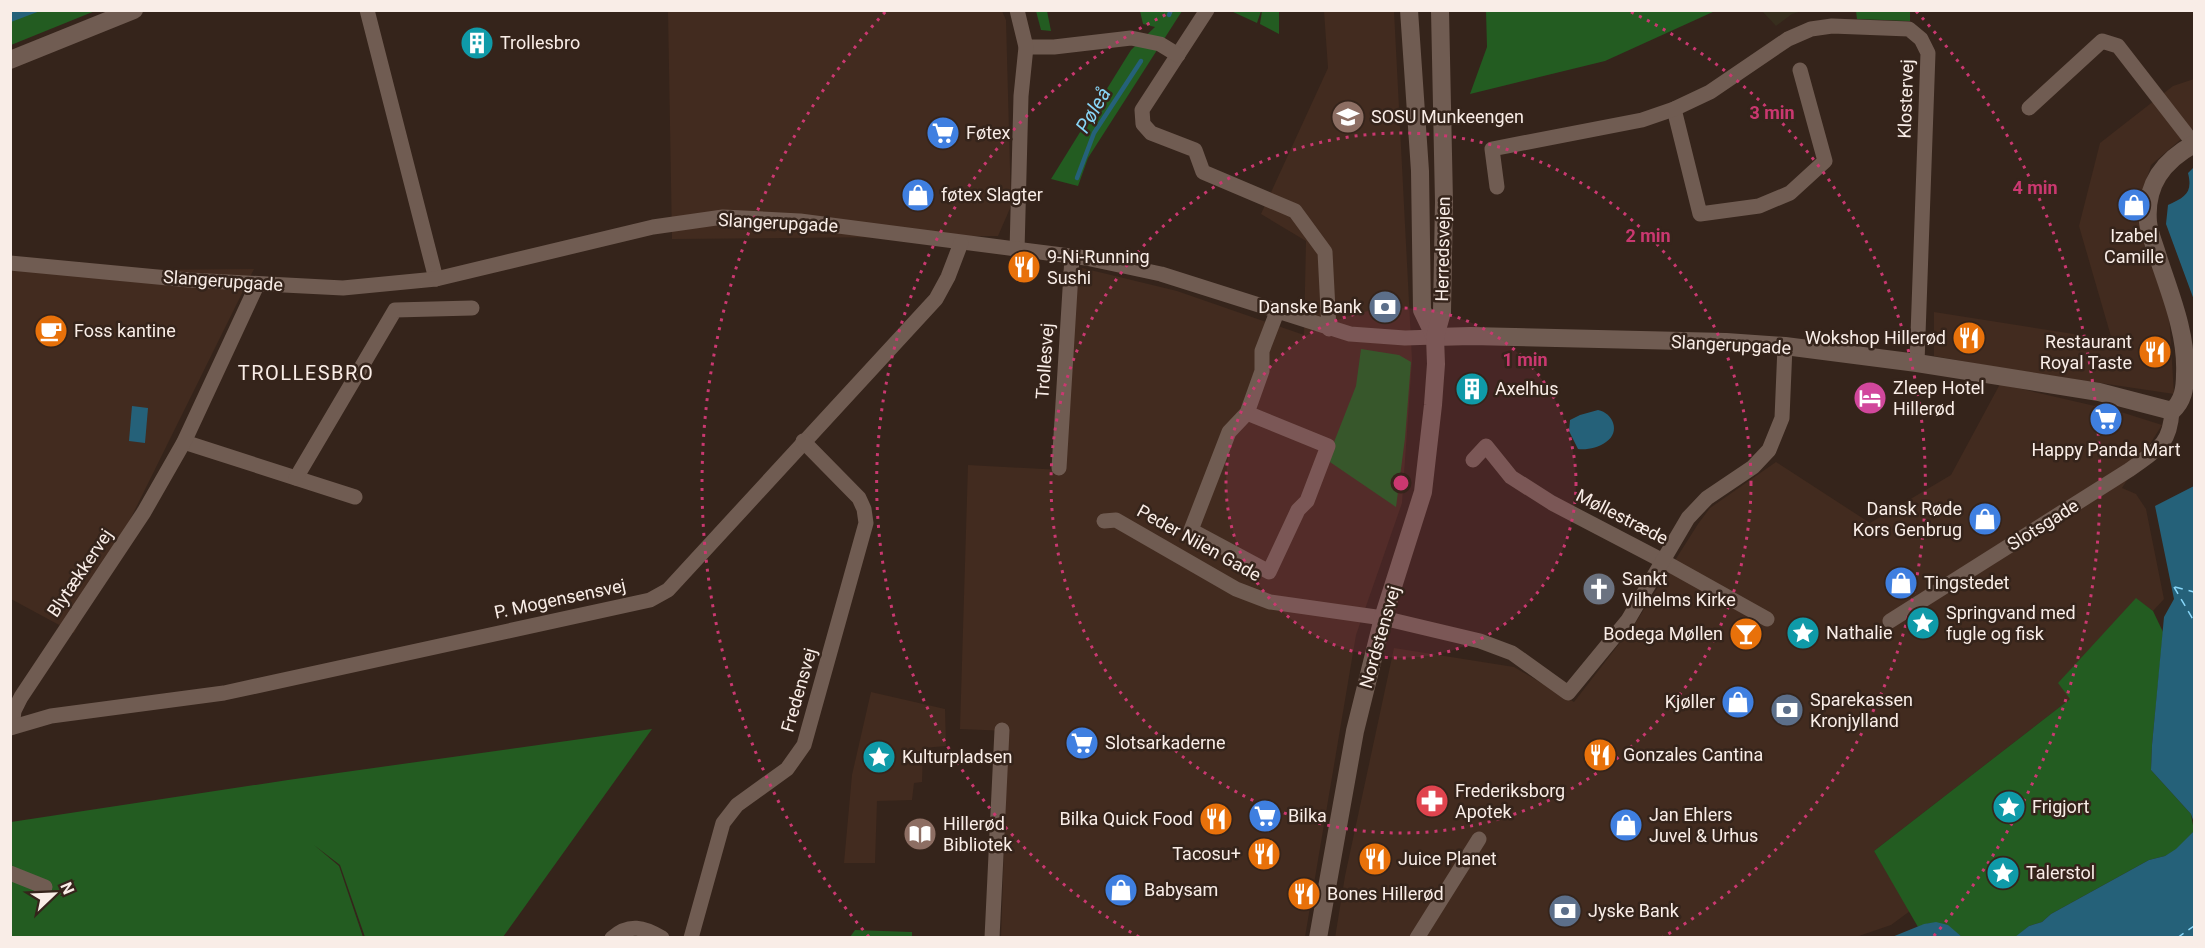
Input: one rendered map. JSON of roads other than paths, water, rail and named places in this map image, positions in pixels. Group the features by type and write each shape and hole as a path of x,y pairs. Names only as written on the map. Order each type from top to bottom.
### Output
{"street":[{"path":"10,60 134,10"},
{"path":"367,10 436,279"},
{"path":"1017,10 1026,47 1021,96 1017,251"},
{"path":"1207,10 1142,110 1143,124 1151,134 1195,150 1203,172 1295,211 1325,252 1329,329"},
{"name":"Herredsvejen","path":"1409,10 1419,171 1422,310 1435,337"},
{"name":"Herredsvejen","path":"1435,337 1443,312 1444,202 1440,10"},
{"name":"Klostervej","path":"1497,187 1492,149 1642,120 1674,109 1710,92 1788,39 1811,29 1832,26 1909,29 1921,39 1928,53 1917,363"},
{"path":"1026,47 1054,47 1131,38 1160,44 1178,55"},
{"path":"2029,108 2102,41 2118,46 2194,144"},
{"path":"1674,109 1700,214 1759,206 1790,193 1825,161 1800,70"},
{"name":"Slotsgade","path":"1890,621 2120,476 2161,446 2171,429 2176,407 2185,385 2186,360 2178,321 2148,223 2148,202 2153,185 2166,163 2194,144"},
{"name":"Slangerupgade","path":"10,263 257,285 343,288 436,279 652,227 723,217 800,221 1072,257 1161,274 1350,334 1405,338 1471,336 1726,342 1785,346 1917,363 2176,407"},
{"name":"P. Mogensensvej","path":"11,728 51,716 224,693 650,600 668,590 936,298 948,278 961,243"},
{"name":"Trollesvej","path":"1059,468 1072,257"},
{"name":"Blytækkervej","path":"11,728 14,711 21,697 144,512 184,442 257,285"},
{"path":"296,478 394,310 472,308"},
{"path":"1247,413 1328,446 1307,501 1298,510 1269,572 1191,530 1229,432 1247,413 1263,371 1262,351 1277,312"},
{"name":"Nordstensvej","path":"1318,938 1355,731 1383,618 1423,492 1433,405 1435,337"},
{"path":"1663,561 1688,518 1707,498 1753,466 1769,450 1782,418 1785,346"},
{"name":"Fredensvej","path":"691,938 723,823 737,805 787,769 804,745 866,523 864,509 859,498 803,441"},
{"path":"184,442 355,497"},
{"name":"Møllestræde","path":"1473,460 1486,446 1511,477 1552,503 1663,561 1767,620"},
{"name":"Peder Nilen Gade","path":"1104,521 1116,520 1236,589 1270,603 1383,618 1480,641 1512,653 1568,693 1628,620 1663,561"},
{"path":"992,938 1002,730"},
{"path":"1417,938 1479,839"},
{"path":"10,873 45,887"},
{"path":"612,938 623,930 633,927 648,930 662,938"}],"water":[{"path":"11,10 40,10 40,11 11,22"},
{"path":"2194,167 2194,300 2166,224 2168,205 2186,194 2189,185 2188,173"},
{"path":"132,406 148,408 145,443 129,441"},
{"path":"1598,410 1608,415 1613,423 1611,438 1600,446 1578,449 1569,431 1570,420"},
{"path":"2194,486 2194,823 2191,814 2151,770 2164,617 2174,599 2155,506"},
{"path":"2194,831 2194,937 2015,937 2029,926 2042,922 2051,914 2149,860 2165,856 2176,849"},
{"path":"1936,922 1948,925 1962,937 1892,937 1924,924"}],"waterway":[{"name":"Pøleå","path":"1169,15 1171,10"},
{"name":"Pøleå","path":"1077,178 1094,133 1141,61"}],"place":[{"name":"Trollesbro","path":"477,43"},
{"name":"SOSU Munkeengen","path":"1348,117"},
{"name":"Føtex","path":"943,133"},
{"name":"føtex Slagter","path":"918,195"},
{"name":"Izabel Camille","path":"2134,205"},
{"name":"9-Ni-Running Sushi","path":"1024,267"},
{"name":"Danske Bank","path":"1385,307"},
{"name":"Foss kantine","path":"51,331"},
{"name":"Wokshop Hillerød","path":"1969,338"},
{"name":"Restaurant Royal Taste","path":"2155,352"},
{"name":"Axelhus","path":"1472,389"},
{"name":"Zleep Hotel Hillerød","path":"1870,398"},
{"name":"Happy Panda Mart","path":"2106,419"},
{"name":"Dansk Røde Kors Genbrug","path":"1985,519"},
{"name":"Tingstedet","path":"1901,583"},
{"name":"Sankt Vilhelms Kirke","path":"1599,589"},
{"name":"Springvand med fugle og fisk","path":"1923,623"},
{"name":"Nathalie","path":"1803,633"},
{"name":"Bodega Møllen","path":"1746,634"},
{"name":"Kjøller","path":"1738,702"},
{"name":"Sparekassen Kronjylland","path":"1787,710"},
{"name":"Slotsarkaderne","path":"1082,743"},
{"name":"Gonzales Cantina","path":"1600,755"},
{"name":"Kulturpladsen","path":"879,757"},
{"name":"Frederiksborg Apotek","path":"1432,801"},
{"name":"Frigjort","path":"2009,807"},
{"name":"Bilka","path":"1265,816"},
{"name":"Bilka Quick Food","path":"1216,819"},
{"name":"Jan Ehlers Juvel & Urhus","path":"1626,825"},
{"name":"Hillerød Bibliotek","path":"920,834"},
{"name":"Tacosu+","path":"1264,854"},
{"name":"Juice Planet","path":"1375,859"},
{"name":"Talerstol","path":"2003,873"},
{"name":"Babysam","path":"1121,890"},
{"name":"Bones Hillerød","path":"1304,894"},
{"name":"Jyske Bank","path":"1565,911"}],"district":[{"name":"TROLLESBRO","path":"306,373"}]}
